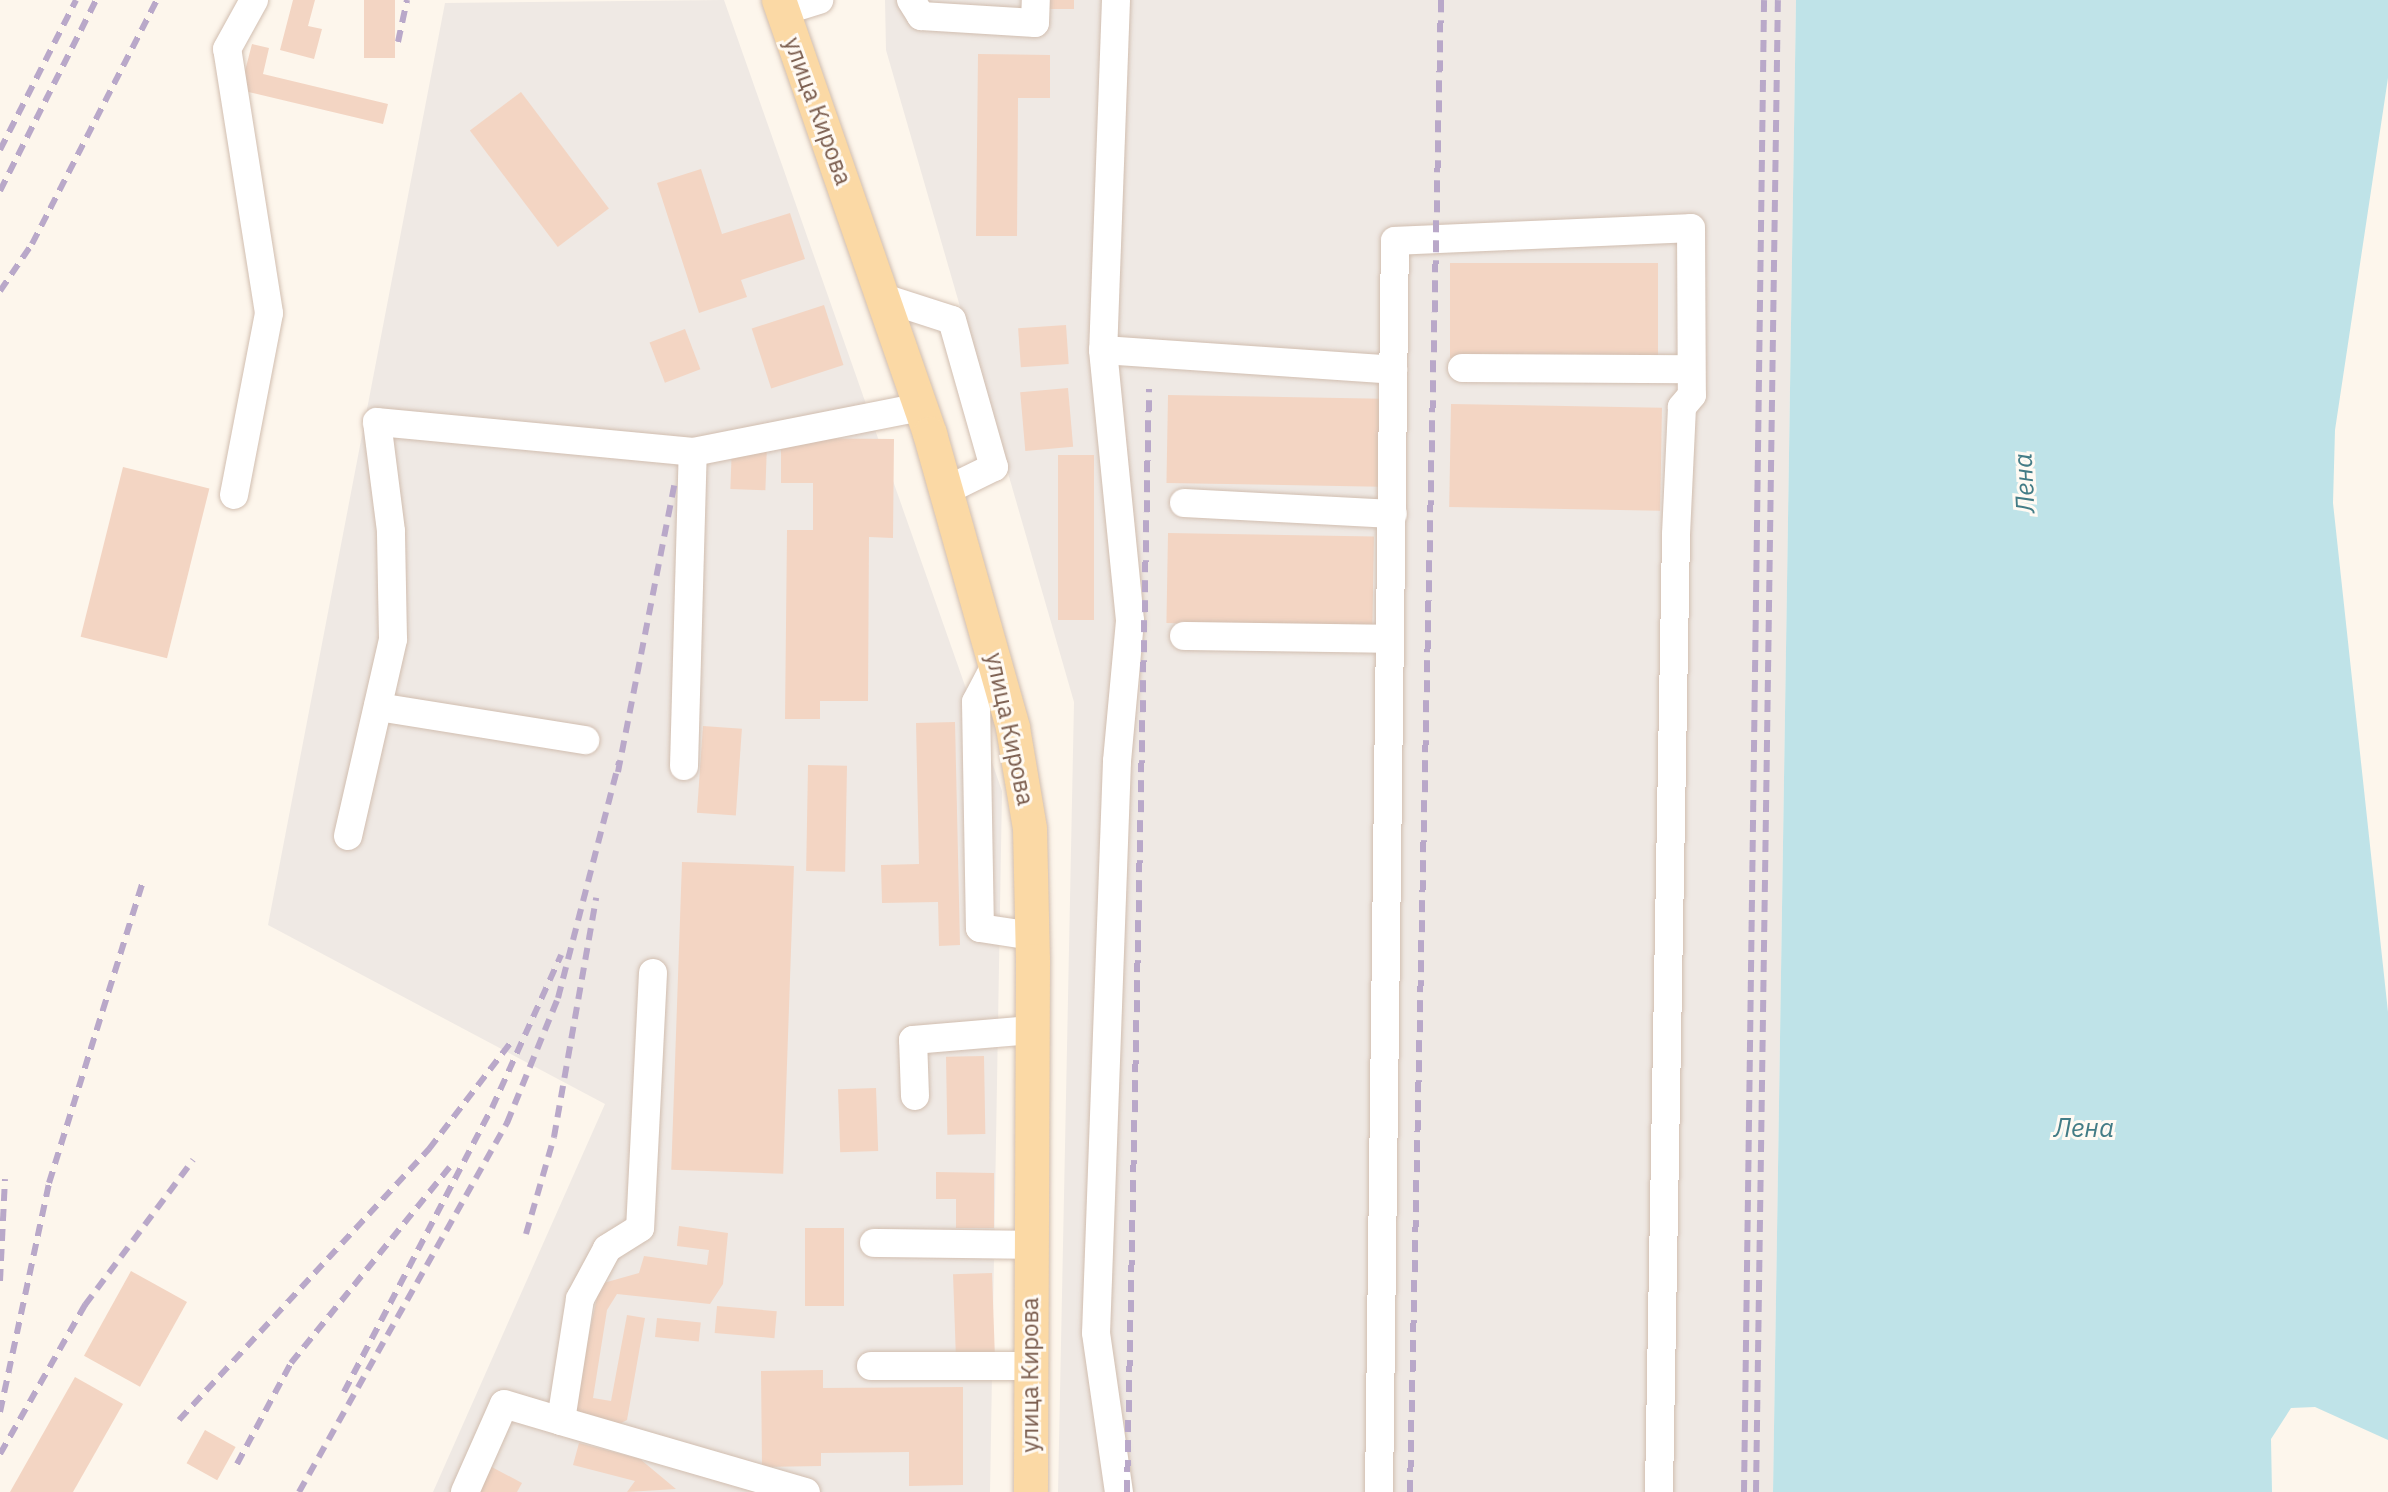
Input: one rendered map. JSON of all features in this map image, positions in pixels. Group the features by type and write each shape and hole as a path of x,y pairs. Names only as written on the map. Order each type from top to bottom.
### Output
{"main road":[{"name":"улица Кирова","path":"781,5 884,298 947,490 997,662 1030,829 1033,936 1029,1245 1031,1492"}],"lane":[{"path":"234,495 269,313 227,49 254,0"},
{"path":"781,5 819,0"},
{"path":"911,0 921,16 1035,23 1036,0"},
{"path":"1116,0 1103,350 1130,621 1117,761 1096,1333 1119,1492"},
{"path":"1379,1492 1395,241 1691,228 1692,395 1682,407 1676,535 1659,1492"},
{"path":"884,298 952,320 994,467 947,490"},
{"path":"1103,350 1393,370"},
{"path":"1462,368 1691,369"},
{"path":"348,836 393,639 391,531 377,422 693,452 920,407"},
{"path":"684,766 693,452"},
{"path":"1184,503 1393,514"},
{"path":"1184,636 1388,639"},
{"path":"997,662 976,702 980,928 1033,936"},
{"path":"378,707 585,740"},
{"path":"561,1421 580,1299 607,1249 640,1228 653,973"},
{"path":"915,1096 913,1040 1032,1030"},
{"path":"874,1243 1029,1245"},
{"path":"871,1366 1030,1366"},
{"path":"465,1492 504,1404 748,1485 806,1492"}],"shaded area":[{"path":"724,0 1002,791 990,1492 433,1492 605,1104 268,925 445,3"},
{"path":"885,0 1796,0 1773,1492 1058,1492 1074,702 886,50"}],"water":[{"name":"Лена","path":"1796,0 2388,0 2388,78 2335,430 2333,503 2388,1012 2388,1440 2315,1407 2291,1408 2271,1439 2272,1492 1773,1492"}],"building":[{"path":"293,0 315,0 308,26 322,29 314,59 280,50"},
{"path":"364,0 395,0 395,58 364,58"},
{"path":"1044,0 1074,0 1074,9 1044,9"},
{"path":"252,44 269,48 263,74 388,104 383,124 240,90"},
{"path":"978,54 1050,55 1050,98 1018,98 1017,236 976,236"},
{"path":"521,92 609,209 558,247 470,131"},
{"path":"701,169 722,234 790,213 805,259 741,280 747,297 699,313 657,183"},
{"path":"1450,263 1658,263 1658,358 1450,358"},
{"path":"824,305 843,365 771,388 752,328"},
{"path":"1066,325 1069,364 1021,367 1018,328"},
{"path":"685,329 700,369 665,383 650,343"},
{"path":"1068,388 1073,447 1025,451 1020,392"},
{"path":"1168,395 1382,399 1380,487 1166,483"},
{"path":"1451,404 1662,408 1660,511 1449,507"},
{"path":"781,438 894,439 893,538 869,537 868,701 820,701 820,719 785,719 787,530 813,530 813,483 781,483"},
{"path":"732,443 767,444 765,490 730,489"},
{"path":"1058,455 1094,455 1094,620 1058,620"},
{"path":"123,467 209,489 167,658 81,637"},
{"path":"1168,533 1374,537 1372,627 1166,623"},
{"path":"955,722 960,945 939,946 938,902 882,903 881,865 919,864 916,723"},
{"path":"703,726 742,729 736,816 697,813"},
{"path":"808,765 847,766 845,872 806,871"},
{"path":"682,862 794,866 783,1174 671,1170"},
{"path":"984,1056 985,1134 947,1135 946,1057"},
{"path":"876,1088 878,1151 840,1152 838,1089"},
{"path":"936,1172 994,1173 994,1228 956,1228 956,1199 936,1199"},
{"path":"679,1226 728,1233 723,1284 710,1304 617,1294 607,1310 593,1398 611,1401 627,1315 645,1318 627,1420 613,1427 582,1419 573,1408 600,1284 639,1273 644,1256 707,1265 709,1250 677,1246"},
{"path":"805,1228 844,1228 844,1306 805,1306"},
{"path":"131,1271 187,1302 140,1387 84,1356"},
{"path":"992,1273 995,1370 956,1371 953,1274"},
{"path":"717,1306 777,1311 774,1338 715,1333"},
{"path":"657,1318 701,1323 699,1341 655,1337"},
{"path":"823,1370 823,1388 963,1387 963,1485 909,1486 909,1452 821,1453 821,1466 762,1467 761,1371"},
{"path":"75,1377 123,1404 73,1492 10,1492"},
{"path":"205,1430 236,1447 217,1480 187,1463"},
{"path":"579,1443 640,1459 676,1489 627,1492 635,1481 573,1465"},
{"path":"488,1465 522,1483 517,1492 473,1492"}],"railway":[{"path":"0,150 76,0"},
{"path":"0,191 96,0"},
{"path":"0,291 32,244 157,0"},
{"path":"398,42 407,0"},
{"path":"1410,1492 1441,0"},
{"path":"1744,1492 1764,0"},
{"path":"1756,1492 1778,0"},
{"path":"1127,1492 1149,389"},
{"path":"618,772 675,482"},
{"path":"299,1492 507,1123 558,998 619,762"},
{"path":"0,1412 49,1183 143,882"},
{"path":"526,1234 554,1137 596,898"},
{"path":"344,1392 492,1108 561,955"},
{"path":"179,1420 429,1149 512,1041"},
{"path":"0,1454 85,1305 193,1160"},
{"path":"237,1464 291,1363 450,1167"},
{"path":"0,1281 5,1179"}]}
